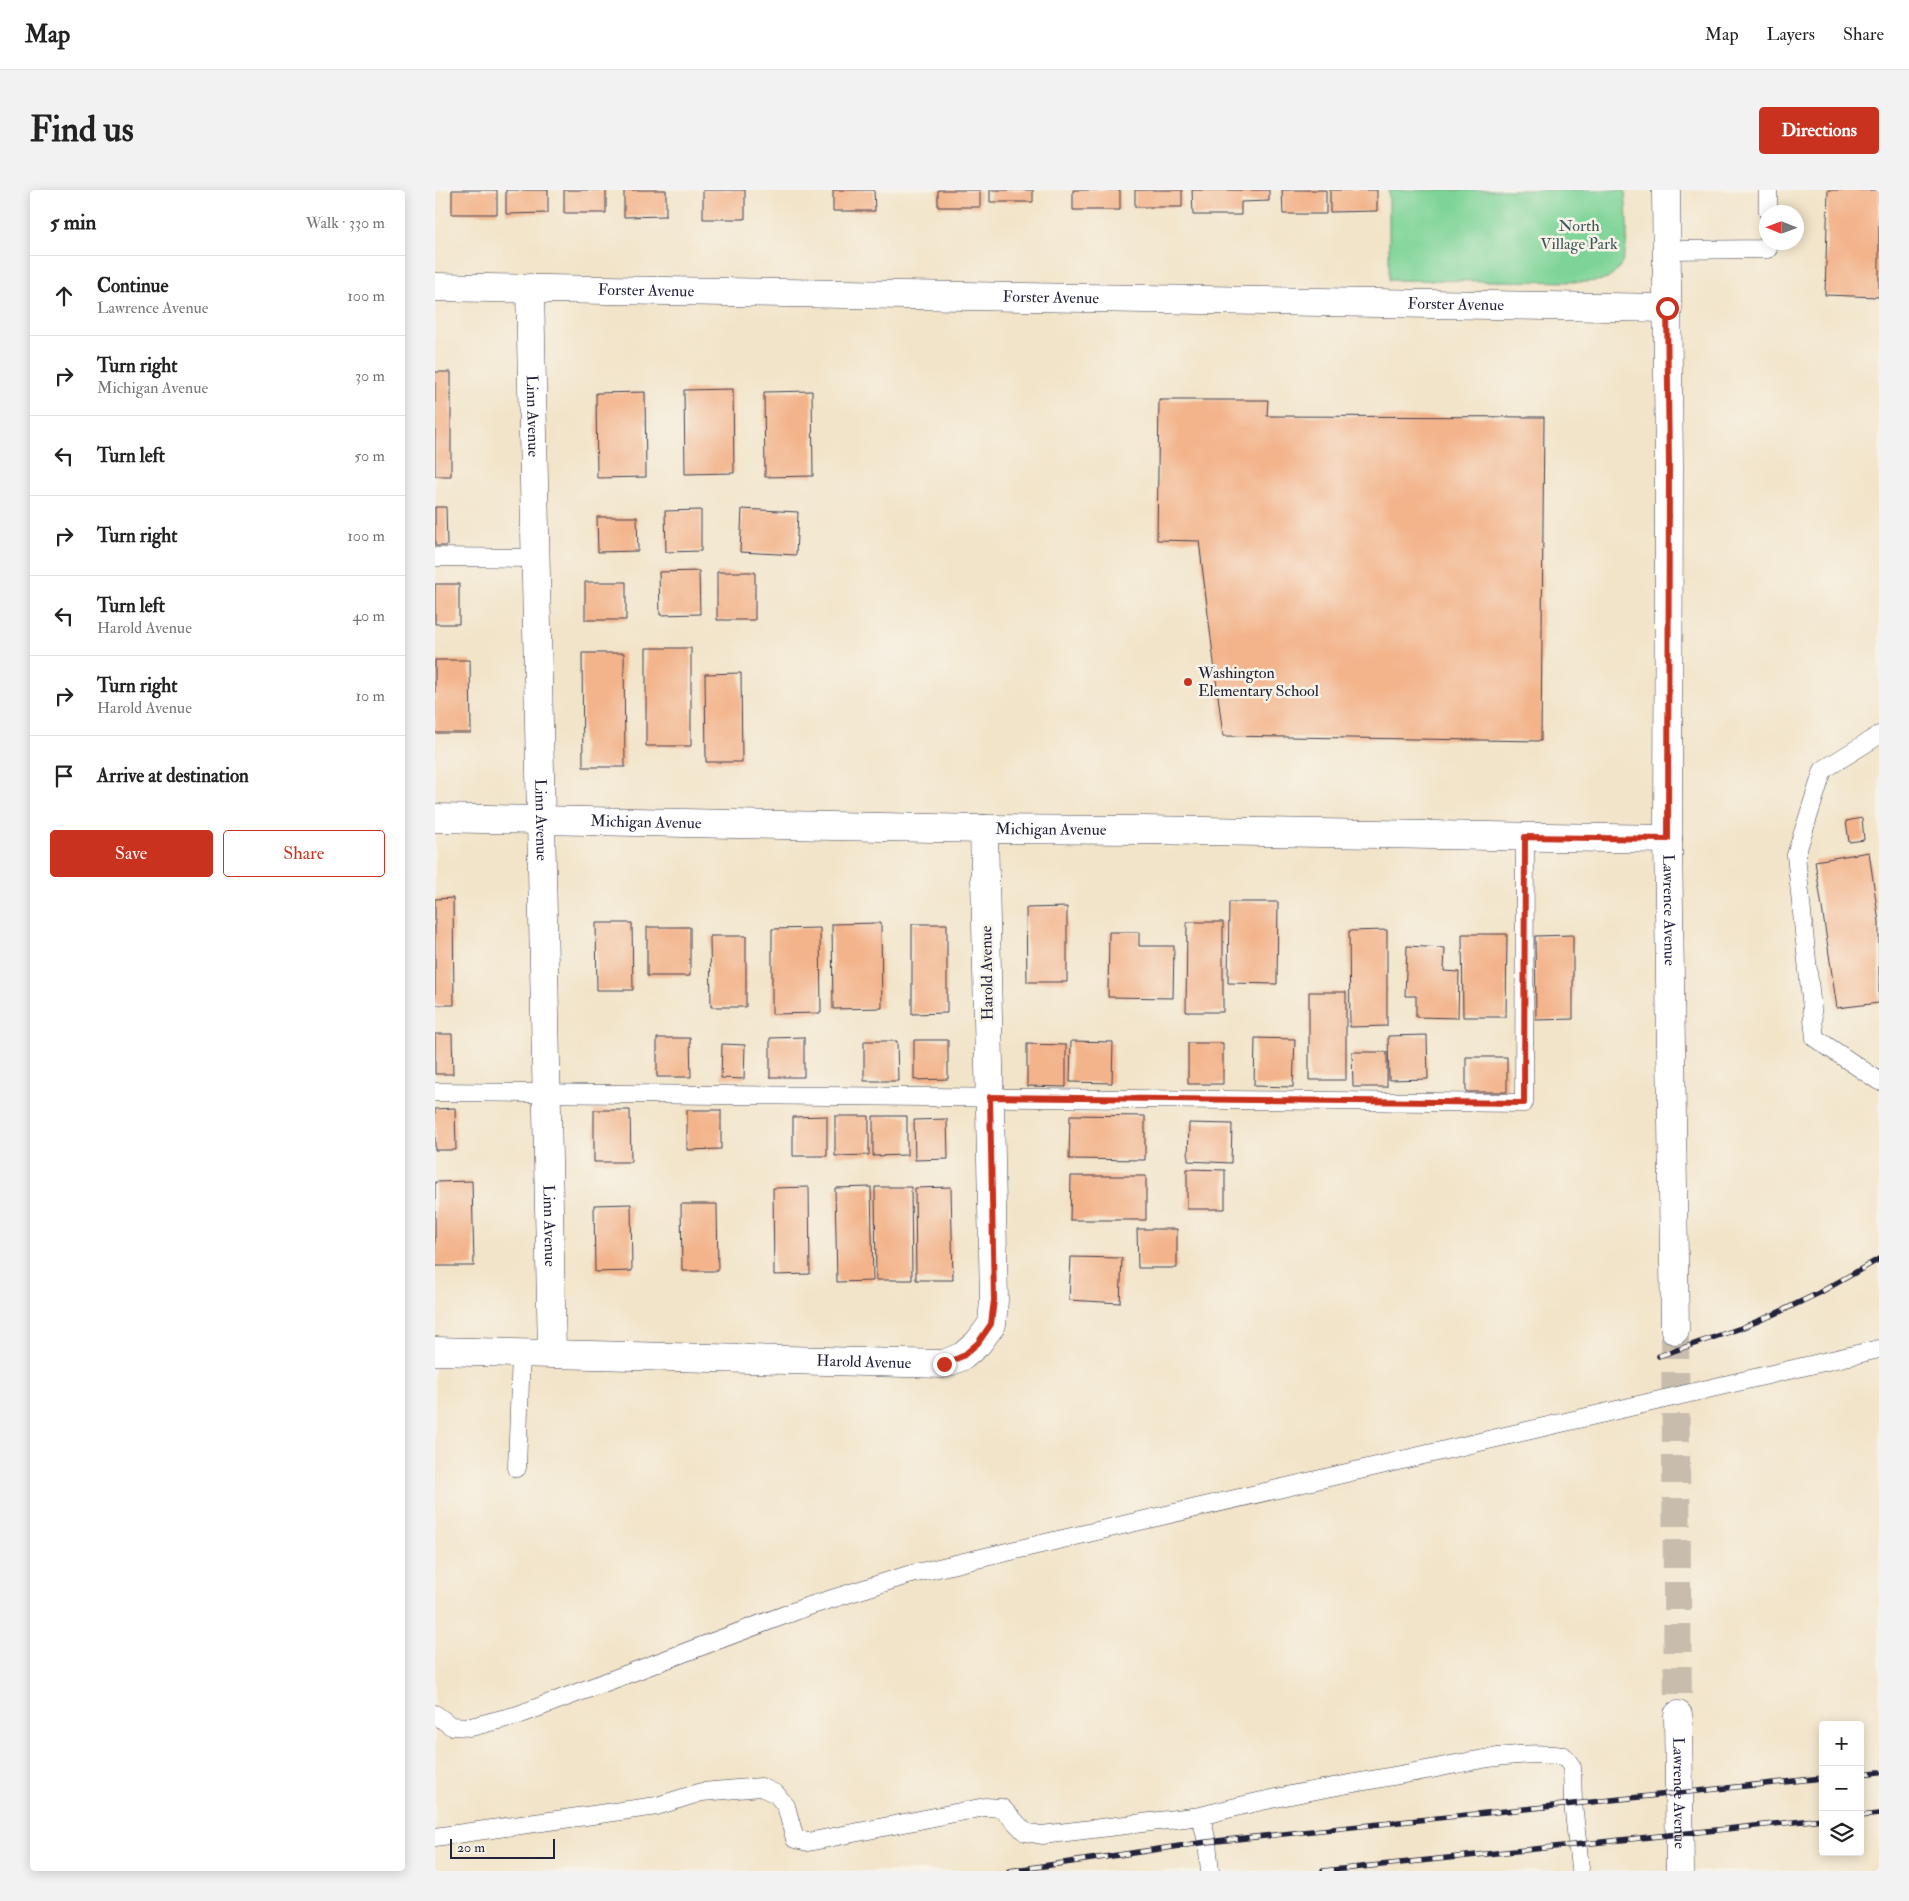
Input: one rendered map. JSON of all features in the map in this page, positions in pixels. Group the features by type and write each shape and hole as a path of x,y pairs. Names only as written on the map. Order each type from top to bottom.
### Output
{"street":[{"name":"Lawrence Avenue","path":"1666,190 1669,465 1668,839 1675,1330"},
{"name":"Forster Avenue","path":"435,287 1667,308"},
{"name":"Linn Avenue","path":"530,288 552,1353"},
{"name":"Michigan Avenue","path":"435,818 984,830 1143,830 1668,839"},
{"name":"Harold Avenue","path":"435,1351 944,1364 963,1356 978,1343 991,1324 994,1300 984,830"},
{"name":"Lawrence Avenue","path":"1678,1715 1679,1871"}],"lane":[{"path":"1768,190 1768,205"},
{"path":"1667,250 1759,249"},
{"path":"435,556 535,558"},
{"path":"1879,736 1823,770 1796,855 1815,1038 1879,1082"},
{"path":"435,1092 1524,1103 1525,837"},
{"path":"435,1714 451,1726 471,1727 518,1715 806,1607 909,1575 1879,1349"},
{"path":"517,1468 521,1352"},
{"path":"435,1837 657,1806 702,1792 761,1787 776,1794 786,1806 795,1839 808,1842 985,1807 1002,1808 1025,1832 1041,1835 1201,1816 1255,1801 1498,1757 1545,1754 1564,1756 1572,1767 1573,1803 1580,1868"},
{"path":"1201,1816 1207,1842 1210,1871"}],"green space":[{"name":"North Village Park","path":"1389,190 1625,190 1627,239 1622,262 1616,272 1607,279 1588,282 1389,280"}],"building":[{"path":"452,190 497,190 497,214 452,214"},
{"path":"506,190 548,190 548,213 506,214"},
{"path":"564,190 606,190 606,213 564,213"},
{"path":"624,190 666,190 666,216 624,217"},
{"path":"703,190 745,190 745,219 703,219"},
{"path":"833,190 874,190 875,211 833,211"},
{"path":"938,190 980,190 980,207 938,207"},
{"path":"990,190 1033,190 1033,202 990,202"},
{"path":"1073,190 1120,190 1120,210 1073,210"},
{"path":"1135,190 1182,190 1182,207 1135,207"},
{"path":"1192,190 1269,190 1269,201 1241,202 1241,215 1193,215"},
{"path":"1282,190 1326,190 1326,214 1283,214"},
{"path":"1330,190 1377,190 1377,211 1330,212"},
{"path":"1828,190 1879,190 1879,297 1825,295"},
{"path":"435,372 451,372 451,476 435,476"},
{"path":"733,389 734,473 685,474 684,390"},
{"path":"812,391 813,476 765,477 764,392"},
{"path":"645,392 646,477 597,478 596,393"},
{"path":"1159,400 1268,400 1267,416 1544,417 1541,741 1223,736 1199,541 1157,540"},
{"path":"435,507 446,507 447,546 435,546"},
{"path":"742,509 798,512 796,555 740,552"},
{"path":"701,510 701,551 666,552 665,511"},
{"path":"597,517 637,517 638,551 598,552"},
{"path":"699,571 700,614 660,615 659,572"},
{"path":"717,572 755,572 755,620 717,620"},
{"path":"585,582 626,582 626,620 585,620"},
{"path":"435,584 459,584 459,624 435,624"},
{"path":"646,648 691,648 691,746 646,746"},
{"path":"582,653 624,653 625,767 583,767"},
{"path":"435,660 470,660 471,733 435,733"},
{"path":"741,673 742,762 706,762 705,674"},
{"path":"1862,818 1864,840 1849,842 1846,821"},
{"path":"1869,852 1879,922 1879,1003 1837,1008 1815,861"},
{"path":"453,898 454,1005 435,1005 435,899"},
{"path":"1229,902 1278,902 1277,984 1228,983"},
{"path":"1067,907 1067,982 1027,982 1026,908"},
{"path":"1187,922 1223,922 1223,1012 1186,1012"},
{"path":"596,923 632,923 633,990 597,990"},
{"path":"881,923 882,1008 833,1009 832,924"},
{"path":"912,924 947,924 947,1013 912,1014"},
{"path":"647,927 690,927 690,976 647,976"},
{"path":"820,928 821,1013 772,1014 772,929"},
{"path":"1387,930 1387,1026 1350,1027 1349,931"},
{"path":"1109,932 1139,932 1139,946 1174,946 1173,998 1108,997"},
{"path":"1462,934 1507,934 1506,1017 1463,1017"},
{"path":"1573,935 1573,1019 1536,1020 1535,936"},
{"path":"710,936 746,936 746,1007 711,1007"},
{"path":"1407,946 1445,948 1444,971 1459,972 1458,1018 1416,1017 1416,996 1405,996"},
{"path":"1309,992 1346,992 1346,1080 1309,1080"},
{"path":"435,1034 452,1034 453,1074 435,1074"},
{"path":"1427,1035 1428,1079 1389,1080 1388,1036"},
{"path":"804,1037 804,1077 770,1077 770,1038"},
{"path":"657,1038 690,1038 691,1077 657,1077"},
{"path":"1255,1038 1295,1039 1293,1087 1254,1086"},
{"path":"914,1040 948,1040 948,1079 914,1080"},
{"path":"864,1041 897,1041 898,1081 864,1081"},
{"path":"1071,1041 1113,1042 1112,1083 1070,1082"},
{"path":"1188,1043 1223,1043 1223,1084 1188,1084"},
{"path":"722,1044 745,1045 744,1079 721,1078"},
{"path":"1027,1044 1066,1045 1066,1087 1027,1086"},
{"path":"1352,1052 1387,1052 1387,1087 1353,1087"},
{"path":"1466,1057 1507,1057 1507,1092 1466,1092"},
{"path":"455,1108 456,1150 435,1150 435,1109"},
{"path":"594,1110 630,1110 631,1162 594,1162"},
{"path":"687,1110 721,1110 721,1149 687,1150"},
{"path":"1070,1115 1145,1116 1145,1160 1069,1159"},
{"path":"827,1116 827,1156 793,1156 793,1117"},
{"path":"835,1116 869,1116 869,1155 835,1156"},
{"path":"873,1116 907,1116 907,1155 873,1156"},
{"path":"947,1119 948,1159 915,1160 914,1120"},
{"path":"1189,1123 1232,1124 1231,1163 1188,1161"},
{"path":"1187,1169 1225,1170 1225,1209 1187,1209"},
{"path":"1071,1176 1146,1176 1146,1220 1070,1220"},
{"path":"472,1181 474,1266 435,1266 435,1182"},
{"path":"809,1187 810,1274 774,1275 773,1188"},
{"path":"871,1187 873,1281 837,1282 835,1188"},
{"path":"875,1187 911,1187 912,1280 876,1280"},
{"path":"951,1187 953,1280 916,1280 915,1188"},
{"path":"631,1204 632,1271 595,1272 594,1205"},
{"path":"681,1204 717,1204 718,1271 682,1271"},
{"path":"1137,1229 1177,1229 1177,1268 1138,1268"},
{"path":"1071,1257 1122,1258 1120,1303 1069,1300"}],"tunnel":[{"path":"1675,1330 1678,1715"}],"railway":[{"path":"1659,1356 1741,1328 1775,1314 1819,1293 1879,1259"},
{"path":"1864,1774 1879,1772"},
{"path":"1009,1871 1207,1842 1819,1778"},
{"path":"1864,1816 1879,1814"},
{"path":"1323,1871 1819,1819"}],"place":[{"name":"Washington Elementary School","path":"1188,682"}],"route":[{"path":"944,1364 963,1356 978,1343 991,1324 994,1300 990,1097 1524,1103 1525,837 1668,839 1669,465 1667,308"}]}
